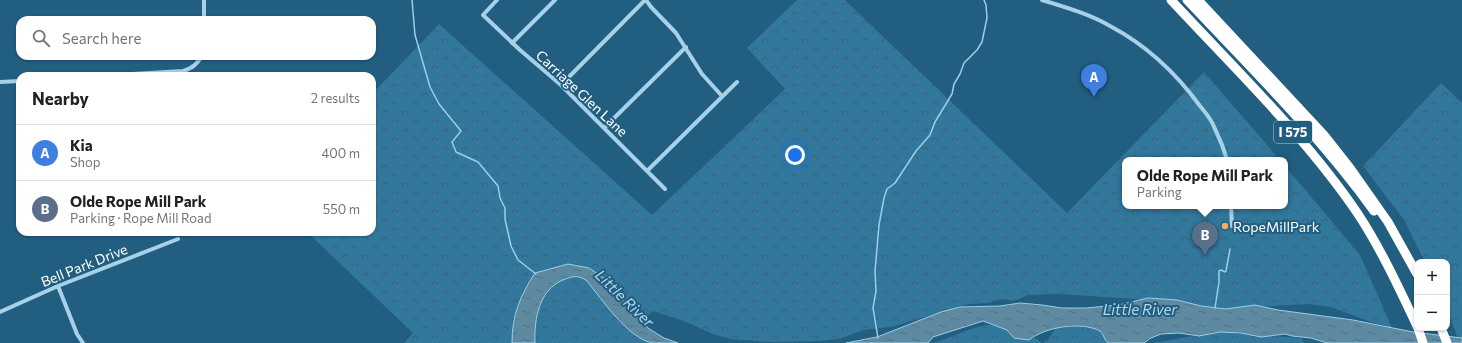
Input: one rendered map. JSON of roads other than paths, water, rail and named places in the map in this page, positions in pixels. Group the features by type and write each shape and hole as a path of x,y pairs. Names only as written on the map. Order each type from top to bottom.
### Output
{"highway":[{"name":"I 575","path":"1171,0 1272,108 1326,170 1358,215 1395,279 1414,320"},
{"path":"1187,0 1318,141 1396,236"},
{"name":"I 575","path":"1198,0 1332,145 1364,187 1396,236 1414,269"},
{"name":"I 575","path":"1418,331 1423,343"},
{"path":"1442,331 1447,343"}],"street":[{"path":"204,0 204,16"},
{"name":"Carriage Glen Lane","path":"497,0 483,15 512,43 561,85 665,189"},
{"path":"512,43 555,0"},
{"path":"561,85 646,0 650,7 676,33 702,74 722,96"},
{"path":"1042,0 1083,13 1109,25 1134,40 1158,60 1188,89 1206,113 1215,127 1226,157"},
{"path":"604,128 686,47"},
{"path":"166,72 183,71 192,68 200,60"},
{"path":"0,82 16,81"},
{"path":"647,171 737,82"},
{"path":"1231,209 1232,226"},
{"name":"Bell Park Drive","path":"0,312 58,286 178,239"},
{"path":"58,286 83,343"}],"water":[{"path":"568,264 589,268 605,279 617,290 624,301 648,328 664,338 678,343 653,343 634,334 616,317 586,280 580,277 575,277 563,280 555,285 543,298 537,315 535,343 512,343 515,315 521,298 535,273"},
{"name":"Little River","path":"1148,298 1177,300 1201,306 1226,309 1255,305 1278,310 1353,320 1413,332 1462,338 1462,343 1327,343 1311,338 1285,334 1261,337 1241,333 1220,332 1199,336 1179,333 1161,334 1144,343 1108,343 1100,331 1083,326 1053,329 1036,335 1029,340 1014,338 1007,330 983,321 933,337 928,343 846,343 877,337 941,312 960,307 1000,306 1020,303 1062,308 1086,308 1118,305"}],"waterway":[{"path":"412,0 415,35 430,87 439,104 461,131 452,142 456,152 478,162 498,186 500,198 505,208 505,219 511,246 518,260 536,274"},
{"path":"878,338 873,308 876,291 875,271 879,225 884,198 887,189 895,183 916,151 930,135 935,122 952,94 954,84 964,63 977,50 982,42 987,18 984,0"},
{"path":"1215,308 1219,271 1226,271 1230,249"}],"place":[{"name":"Kia","path":"1094,97"},
{"name":"RopeMillPark","path":"1225,226"},
{"name":"Olde Rope Mill Park","path":"1205,255"}]}
